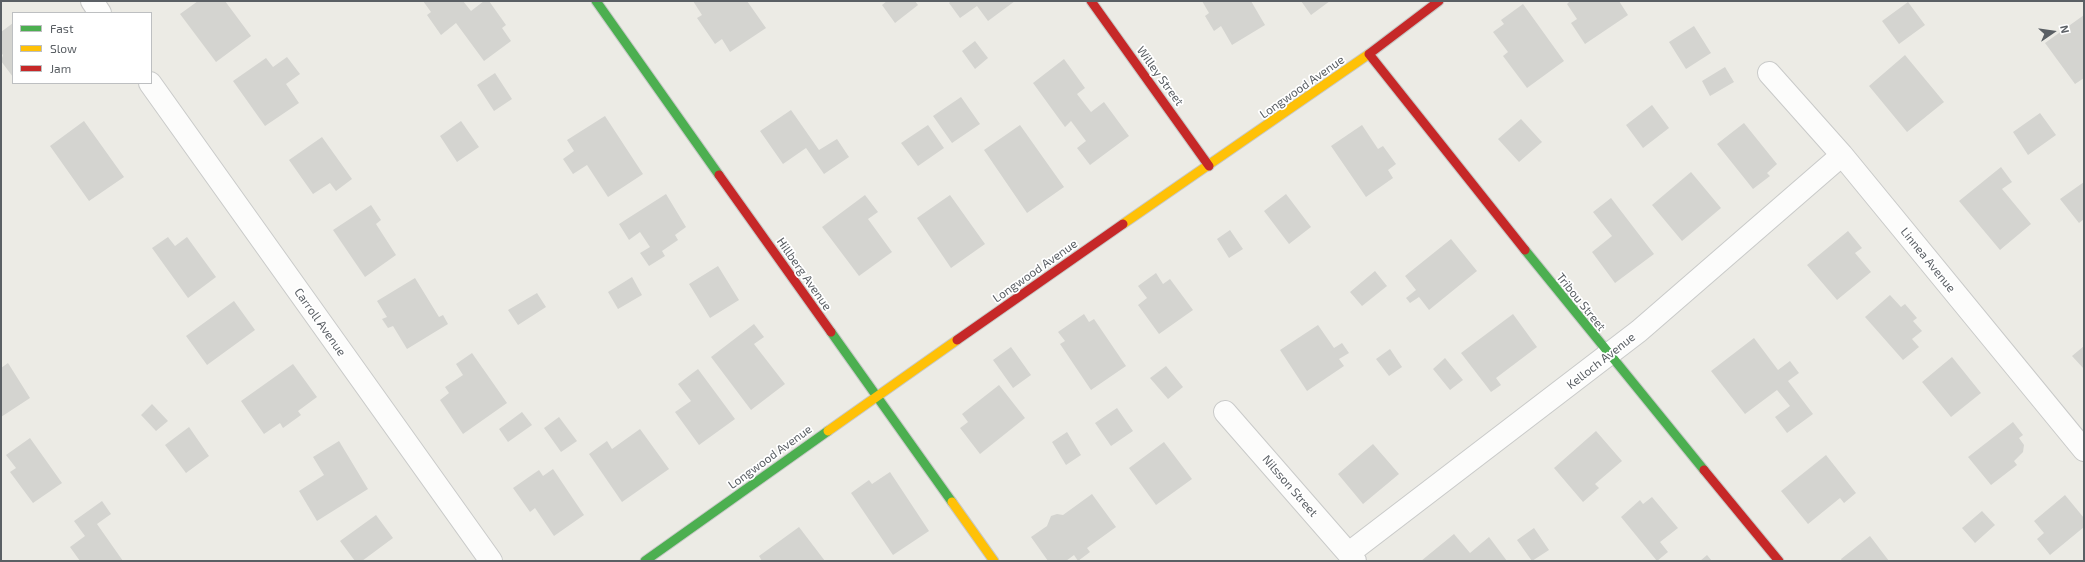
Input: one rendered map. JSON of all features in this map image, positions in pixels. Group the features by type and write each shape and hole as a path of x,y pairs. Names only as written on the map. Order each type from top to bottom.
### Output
{"street":[{"path":"92,1 99,12"},
{"name":"Hillberg Avenue","path":"596,1 994,561"},
{"name":"Willey Street","path":"1091,1 1209,166"},
{"name":"Longwood Avenue","path":"645,561 876,396 1369,54 1439,1"},
{"name":"Tribou Street","path":"1369,54 1609,355 1779,561"},
{"name":"Linnea Avenue","path":"1769,73 1842,155 2084,450"},
{"name":"Carroll Avenue","path":"151,84 491,561"},
{"name":"Kelloch Avenue","path":"1352,557 1639,331 1842,155"},
{"name":"Nilsson Street","path":"1225,412 1352,557"}],"building":[{"path":"198,1 225,1 251,36 216,62 180,14"},
{"path":"423,1 463,1 471,11 484,1 489,1 506,25 502,28 511,41 484,61 456,23 441,35 427,15 431,12"},
{"path":"693,1 747,1 766,28 730,52 722,39 715,44 697,18 702,15"},
{"path":"887,1 915,1 918,5 895,23 882,5"},
{"path":"951,1 1015,1 988,21 977,6 960,18 949,3"},
{"path":"1202,1 1251,1 1265,25 1232,45 1221,26 1214,31 1205,16 1209,13"},
{"path":"1301,1 1330,1 1311,15"},
{"path":"1570,1 1619,1 1628,15 1585,44 1571,23 1577,19 1567,4"},
{"path":"1908,2 1925,25 1899,44 1882,21"},
{"path":"1523,4 1564,61 1527,88 1503,56 1508,52 1493,32 1504,24 1501,20"},
{"path":"2084,15 2084,78 2075,84 2045,43"},
{"path":"12,24 12,76 1,61 3,55 1,53 1,32"},
{"path":"1694,26 1711,53 1686,69 1669,42"},
{"path":"975,41 988,58 975,69 962,51"},
{"path":"1905,55 1944,102 1907,132 1869,86"},
{"path":"287,57 300,74 286,84 299,103 265,126 233,81 266,58 273,67"},
{"path":"1064,59 1085,88 1077,94 1091,112 1104,102 1129,136 1090,165 1077,148 1086,141 1071,121 1065,127 1033,83"},
{"path":"1725,67 1734,82 1710,96 1702,81"},
{"path":"495,73 512,99 494,111 477,85"},
{"path":"961,97 980,124 952,143 933,116"},
{"path":"1652,105 1669,128 1643,148 1626,125"},
{"path":"791,110 819,150 837,139 849,157 824,174 806,148 783,164 760,131"},
{"path":"2040,113 2056,135 2028,155 2013,132"},
{"path":"605,116 643,174 608,197 587,165 573,174 563,159 574,151 567,140"},
{"path":"1521,119 1542,142 1519,162 1498,139"},
{"path":"84,121 124,177 89,201 50,146"},
{"path":"461,121 479,147 457,162 440,136"},
{"path":"1744,123 1777,164 1767,173 1770,176 1753,189 1717,144"},
{"path":"928,125 944,148 918,166 901,143"},
{"path":"1020,125 1064,187 1027,213 984,150"},
{"path":"1362,125 1378,149 1383,146 1396,164 1388,170 1393,178 1366,197 1331,146"},
{"path":"322,137 352,179 336,191 330,183 313,194 289,160"},
{"path":"2001,167 2012,182 2002,189 2031,224 2000,250 1959,201"},
{"path":"1691,172 1721,208 1682,241 1652,205"},
{"path":"2084,182 2084,219 2079,223 2060,199"},
{"path":"666,194 686,227 675,235 678,240 662,251 665,256 649,266 640,253 650,247 640,232 629,240 619,224"},
{"path":"1286,194 1311,227 1289,244 1264,211"},
{"path":"865,195 878,212 868,219 892,252 859,276 822,227"},
{"path":"950,195 985,244 951,268 917,218"},
{"path":"1611,198 1654,254 1615,283 1592,252 1612,236 1593,212"},
{"path":"371,205 381,220 376,224 396,255 365,277 333,230"},
{"path":"1230,230 1243,249 1229,258 1217,239"},
{"path":"1848,231 1862,248 1855,253 1871,272 1837,300 1807,265"},
{"path":"168,237 175,246 187,237 216,277 188,298 152,248"},
{"path":"1451,239 1477,271 1429,310 1419,297 1410,303 1406,298 1416,290 1405,276"},
{"path":"718,266 739,300 710,318 689,284"},
{"path":"1375,271 1387,286 1362,306 1350,292"},
{"path":"1156,273 1163,284 1170,279 1193,310 1159,334 1138,305 1147,298 1138,286"},
{"path":"632,277 642,295 618,309 608,292"},
{"path":"415,278 439,317 443,315 448,324 407,349 393,326 388,328 382,319 387,317 377,301"},
{"path":"537,293 546,307 518,325 508,310"},
{"path":"1890,295 1901,307 1905,304 1917,318 1913,321 1922,331 1912,339 1919,347 1903,360 1865,317"},
{"path":"234,301 255,330 207,365 186,336"},
{"path":"1084,314 1089,322 1094,319 1126,366 1091,390 1060,344 1065,341 1058,332"},
{"path":"1513,314 1537,347 1496,378 1501,385 1491,392 1461,353"},
{"path":"754,324 764,337 754,344 785,384 751,410 711,357"},
{"path":"1318,325 1334,348 1342,343 1349,353 1339,359 1344,366 1307,391 1280,350"},
{"path":"1754,338 1778,370 1790,361 1799,373 1788,381 1813,414 1787,433 1775,417 1790,406 1777,390 1745,414 1711,371"},
{"path":"2084,346 2084,369 2072,356"},
{"path":"1011,347 1031,375 1013,388 993,360"},
{"path":"1390,349 1402,367 1389,376 1376,359"},
{"path":"472,353 507,403 463,434 440,400 449,393 445,387 463,375 456,364"},
{"path":"1952,357 1981,393 1951,417 1922,382"},
{"path":"1445,358 1463,380 1450,390 1433,369"},
{"path":"8,363 30,398 1,417 1,368"},
{"path":"293,364 317,397 298,411 301,415 283,428 280,423 264,434 241,401"},
{"path":"1166,366 1183,387 1168,399 1150,378"},
{"path":"698,369 735,419 699,445 675,412 691,401 678,384"},
{"path":"999,385 1025,418 980,454 960,428 968,422 962,414"},
{"path":"152,404 168,421 156,431 141,415"},
{"path":"1117,408 1133,431 1111,446 1095,423"},
{"path":"522,412 532,425 508,442 499,429"},
{"path":"559,417 577,441 561,452 544,428"},
{"path":"2013,422 2023,435 2019,438 2024,445 2023,452 2014,461 2017,465 1991,485 1968,457"},
{"path":"189,427 209,456 186,473 165,445"},
{"path":"640,429 669,469 622,502 589,454 607,441 612,449"},
{"path":"1596,431 1622,461 1595,484 1599,488 1583,502 1554,468"},
{"path":"1067,432 1081,455 1066,465 1052,442"},
{"path":"30,438 62,483 33,503 10,472 16,468 6,455"},
{"path":"339,441 368,489 317,521 299,491 324,475 313,457"},
{"path":"1164,442 1192,479 1156,505 1129,468"},
{"path":"1373,444 1399,474 1363,504 1338,474"},
{"path":"1826,455 1856,493 1844,503 1840,498 1808,524 1781,491"},
{"path":"553,469 584,515 554,536 535,508 530,512 513,488 539,470 543,476"},
{"path":"890,472 929,531 893,555 851,493 869,480 872,484"},
{"path":"1092,494 1116,527 1087,548 1090,552 1078,561 1074,555 1066,561 1048,561 1031,537 1047,526 1051,516 1057,514 1063,515"},
{"path":"2065,495 2084,518 2084,527 2050,555 2037,539 2044,533 2034,521"},
{"path":"1652,497 1678,528 1660,542 1668,552 1657,561 1621,517 1640,500 1643,504"},
{"path":"102,501 111,514 97,524 123,561 80,561 70,547 85,536 74,521"},
{"path":"1982,511 1995,525 1975,543 1962,528"},
{"path":"376,515 393,538 362,561 355,561 340,541"},
{"path":"799,527 825,561 762,561 759,556"},
{"path":"1534,528 1549,550 1532,561 1517,540"},
{"path":"1454,534 1470,553 1489,537 1507,561 1421,561"},
{"path":"1870,536 1889,561 1842,561 1841,559"},
{"path":"1707,555 1712,561 1700,561"}],"traffic: fast":[{"path":"596,1 719,175"},
{"path":"1525,250 1704,470"},
{"path":"831,332 952,502"},
{"path":"645,561 828,431"}],"traffic: slow":[{"path":"1123,224 1369,54"},
{"path":"828,431 957,340"},
{"path":"952,502 994,561"}],"traffic: jam":[{"path":"1091,1 1209,166"},
{"path":"1369,54 1439,1"},
{"path":"1369,54 1525,250"},
{"path":"719,175 831,332"},
{"path":"957,340 1123,224"},
{"path":"1704,470 1779,561"}]}
